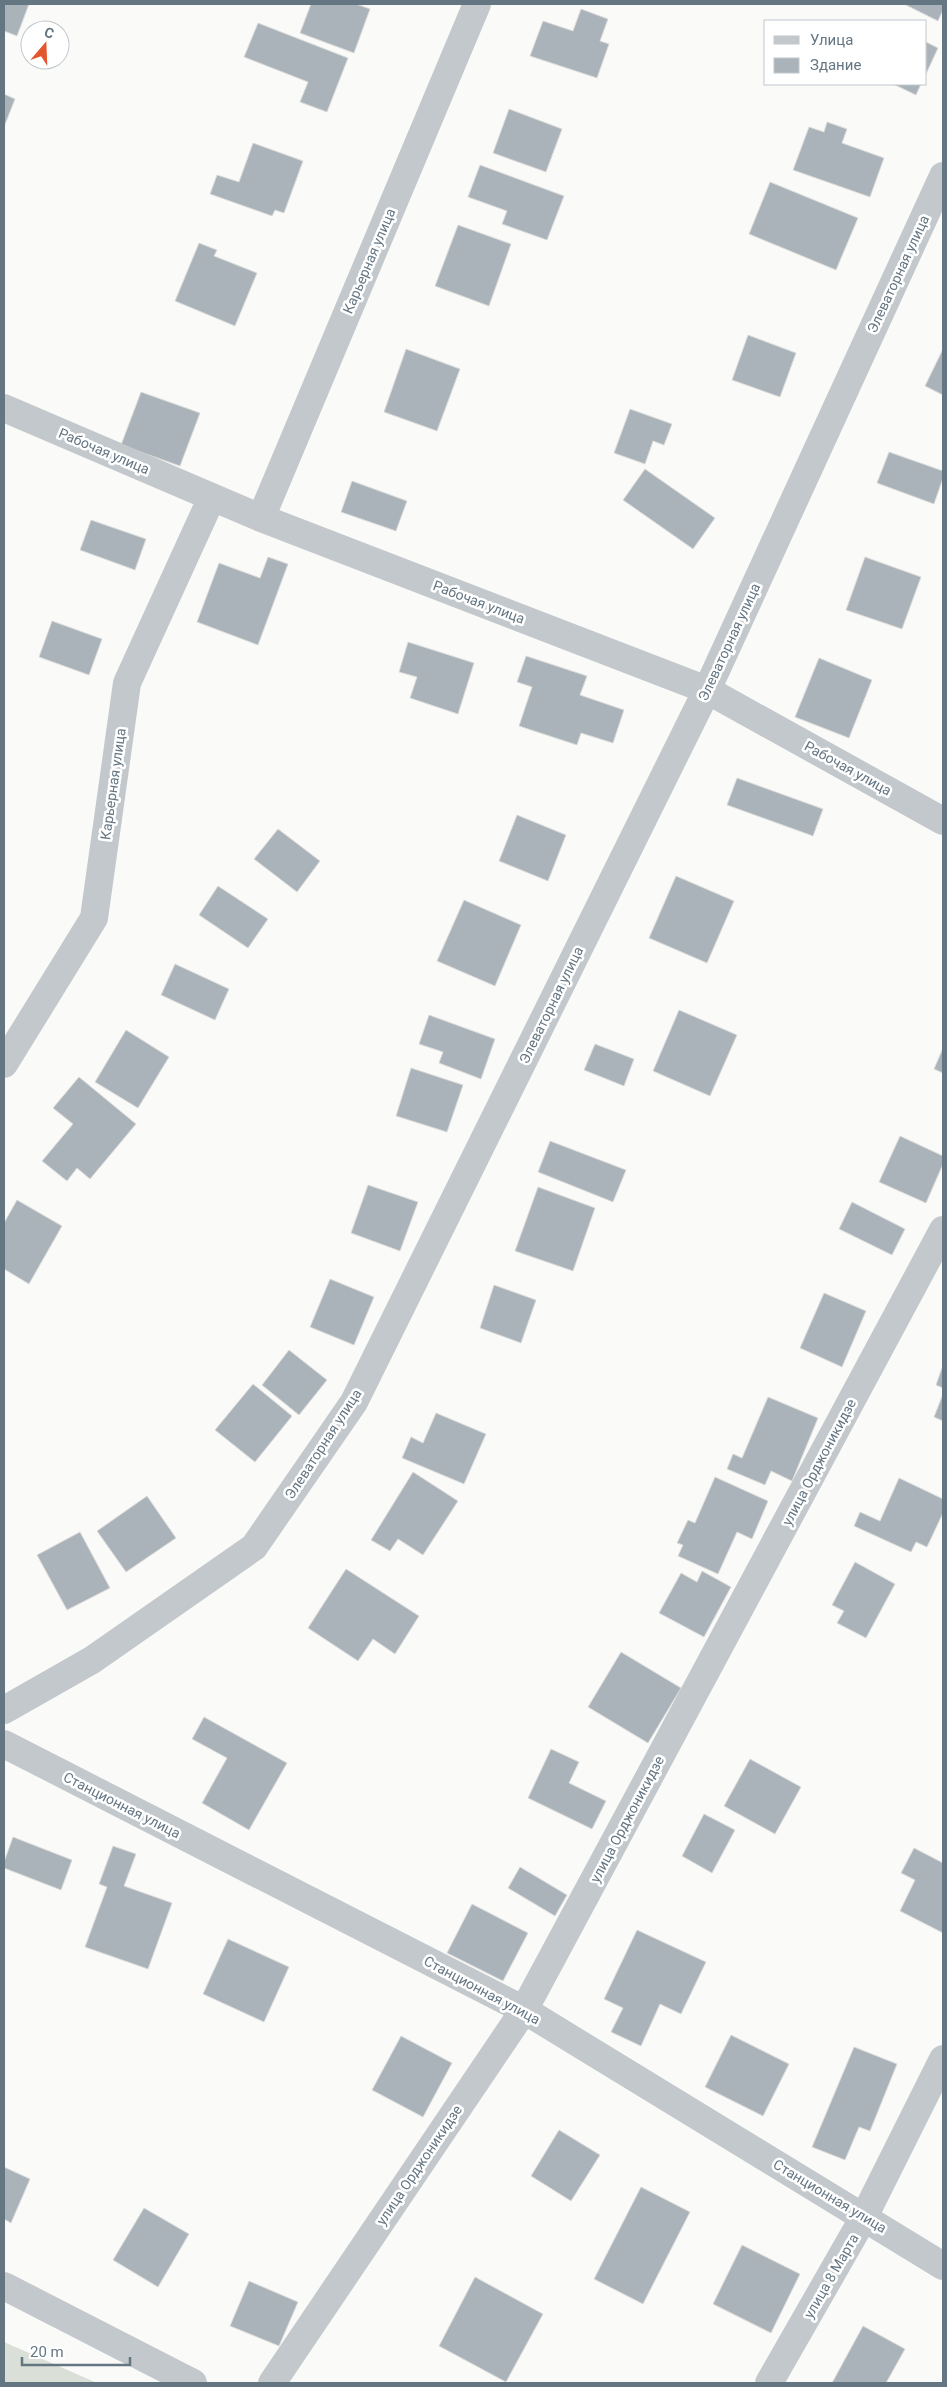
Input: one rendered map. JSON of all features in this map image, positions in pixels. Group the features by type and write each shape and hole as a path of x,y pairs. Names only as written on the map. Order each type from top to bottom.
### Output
{"street":[{"name":"Карьерная улица","path":"261,518 477,4"},
{"name":"Элеваторная улица","path":"4,1710 92,1660 254,1548 354,1402 707,690 943,176"},
{"name":"Рабочая улица","path":"4,408 261,518 707,690 943,821"},
{"name":"Карьерная улица","path":"4,1064 94,918 127,683 212,496"},
{"name":"улица Орджоникидзе","path":"272,2383 524,2010 943,1230"},
{"name":"Станционная улица","path":"4,1744 524,2010 943,2266"},
{"name":"улица 8 Марта","path":"769,2383 864,2217 943,2059"},
{"path":"4,2286 193,2383"}],"shaded area":[{"path":"4,2342 97,2383 4,2383"}],"building":[{"path":"4,4 29,4 23,20 20,20 17,36 4,31"},
{"path":"311,4 356,4 370,9 354,53 300,33"},
{"path":"904,4 943,4 943,10 938,21"},
{"path":"581,9 608,19 600,41 609,44 597,78 530,56 543,21 573,31"},
{"path":"258,23 348,58 327,112 300,102 308,82 244,57"},
{"path":"927,42 938,48 927,72"},
{"path":"895,85 921,85 916,95"},
{"path":"4,94 15,99 4,127"},
{"path":"509,109 562,129 546,172 493,153"},
{"path":"827,122 847,129 842,143 884,158 870,197 793,170 809,127 824,132"},
{"path":"253,143 303,161 284,213 275,210 272,216 210,194 217,175 239,182"},
{"path":"480,165 564,196 547,240 502,224 507,211 468,197"},
{"path":"770,182 858,218 836,270 749,234"},
{"path":"458,225 511,244 489,306 435,286"},
{"path":"199,243 217,250 214,256 257,273 235,326 175,301"},
{"path":"748,335 796,353 780,397 732,380"},
{"path":"406,349 460,369 437,431 384,412"},
{"path":"943,349 943,395 925,386"},
{"path":"141,392 200,413 180,466 121,445"},
{"path":"630,409 672,424 664,445 653,441 645,464 614,453"},
{"path":"889,452 943,471 943,478 934,504 877,483"},
{"path":"645,469 715,518 693,549 623,500"},
{"path":"352,481 407,501 396,531 341,512"},
{"path":"91,520 146,539 135,570 80,550"},
{"path":"268,557 288,564 258,645 197,622 219,563 260,578"},
{"path":"865,557 921,577 902,629 846,610"},
{"path":"52,621 102,639 89,675 39,657"},
{"path":"408,642 474,663 458,714 410,698 417,677 399,672"},
{"path":"526,656 587,676 580,695 624,710 613,743 581,733 577,745 519,726 532,687 517,682"},
{"path":"819,658 872,680 849,738 795,717"},
{"path":"737,778 823,809 813,836 727,805"},
{"path":"517,815 566,835 548,881 499,861"},
{"path":"278,829 320,861 297,892 254,859"},
{"path":"676,876 734,901 707,963 649,938"},
{"path":"218,886 268,919 248,948 199,915"},
{"path":"464,900 521,925 495,986 437,961"},
{"path":"175,964 229,989 215,1020 161,995"},
{"path":"679,1010 737,1035 710,1096 653,1071"},
{"path":"429,1015 495,1039 481,1079 439,1063 443,1052 419,1044"},
{"path":"126,1030 169,1057 138,1108 95,1082"},
{"path":"595,1044 634,1059 624,1086 584,1070"},
{"path":"943,1048 943,1073 934,1069"},
{"path":"411,1068 463,1085 447,1132 396,1116"},
{"path":"79,1077 136,1124 90,1179 77,1168 67,1181 42,1161 73,1124 53,1108"},
{"path":"900,1136 943,1156 943,1164 926,1203 879,1182"},
{"path":"550,1141 626,1170 613,1202 538,1172"},
{"path":"368,1185 418,1202 400,1251 351,1233"},
{"path":"538,1187 595,1208 573,1271 515,1251"},
{"path":"17,1200 62,1226 29,1284 4,1269 4,1223"},
{"path":"852,1202 905,1229 892,1255 839,1229"},
{"path":"330,1279 374,1297 354,1345 310,1327"},
{"path":"494,1285 536,1300 521,1343 480,1328"},
{"path":"824,1293 866,1311 842,1367 800,1348"},
{"path":"289,1350 327,1380 299,1415 262,1385"},
{"path":"943,1369 943,1388 936,1385"},
{"path":"253,1384 292,1416 255,1462 215,1430"},
{"path":"943,1394 943,1421 934,1417"},
{"path":"768,1397 818,1418 792,1481 771,1471 765,1485 727,1469 733,1454 742,1458"},
{"path":"436,1413 486,1434 464,1484 402,1458 411,1437 423,1443"},
{"path":"413,1472 458,1501 423,1555 398,1539 390,1551 371,1540"},
{"path":"715,1477 768,1501 752,1539 737,1532 718,1574 678,1556 683,1545 677,1543 688,1520 695,1523"},
{"path":"899,1478 943,1499 943,1513 927,1547 916,1542 911,1552 854,1526 860,1512 880,1521"},
{"path":"147,1496 176,1538 126,1572 97,1531"},
{"path":"80,1532 110,1588 67,1610 37,1555"},
{"path":"855,1562 895,1584 866,1638 837,1623 844,1611 832,1605"},
{"path":"346,1569 419,1616 395,1654 373,1639 358,1661 308,1628"},
{"path":"702,1571 731,1587 704,1637 659,1613 681,1573 697,1582"},
{"path":"621,1652 681,1688 648,1743 588,1707"},
{"path":"204,1717 287,1763 249,1830 202,1803 227,1758 192,1739"},
{"path":"551,1749 579,1762 569,1783 606,1801 592,1829 528,1798"},
{"path":"750,1759 801,1787 775,1834 724,1806"},
{"path":"704,1814 735,1830 712,1873 682,1856"},
{"path":"13,1837 72,1860 61,1890 4,1868 4,1862"},
{"path":"113,1846 136,1854 124,1886 172,1903 148,1969 85,1947 107,1887 99,1884"},
{"path":"914,1848 943,1863 943,1933 900,1911 915,1880 901,1873"},
{"path":"520,1867 567,1895 555,1916 508,1888"},
{"path":"472,1904 528,1933 503,1981 447,1953"},
{"path":"637,1930 706,1962 681,2014 660,2004 641,2046 611,2032 623,2008 604,1999"},
{"path":"228,1939 289,1967 264,2022 203,1994"},
{"path":"731,2035 789,2064 763,2116 705,2087"},
{"path":"401,2036 452,2063 423,2117 372,2090"},
{"path":"854,2047 897,2064 870,2131 859,2127 845,2160 812,2147"},
{"path":"559,2130 600,2155 571,2201 531,2176"},
{"path":"4,2167 30,2179 11,2223 4,2219"},
{"path":"641,2187 690,2212 643,2304 594,2279"},
{"path":"144,2208 189,2234 158,2287 113,2260"},
{"path":"742,2245 800,2274 771,2333 713,2304"},
{"path":"475,2277 543,2314 506,2382 439,2346"},
{"path":"249,2281 298,2302 279,2346 230,2326"},
{"path":"863,2326 905,2349 886,2383 832,2383"}]}
